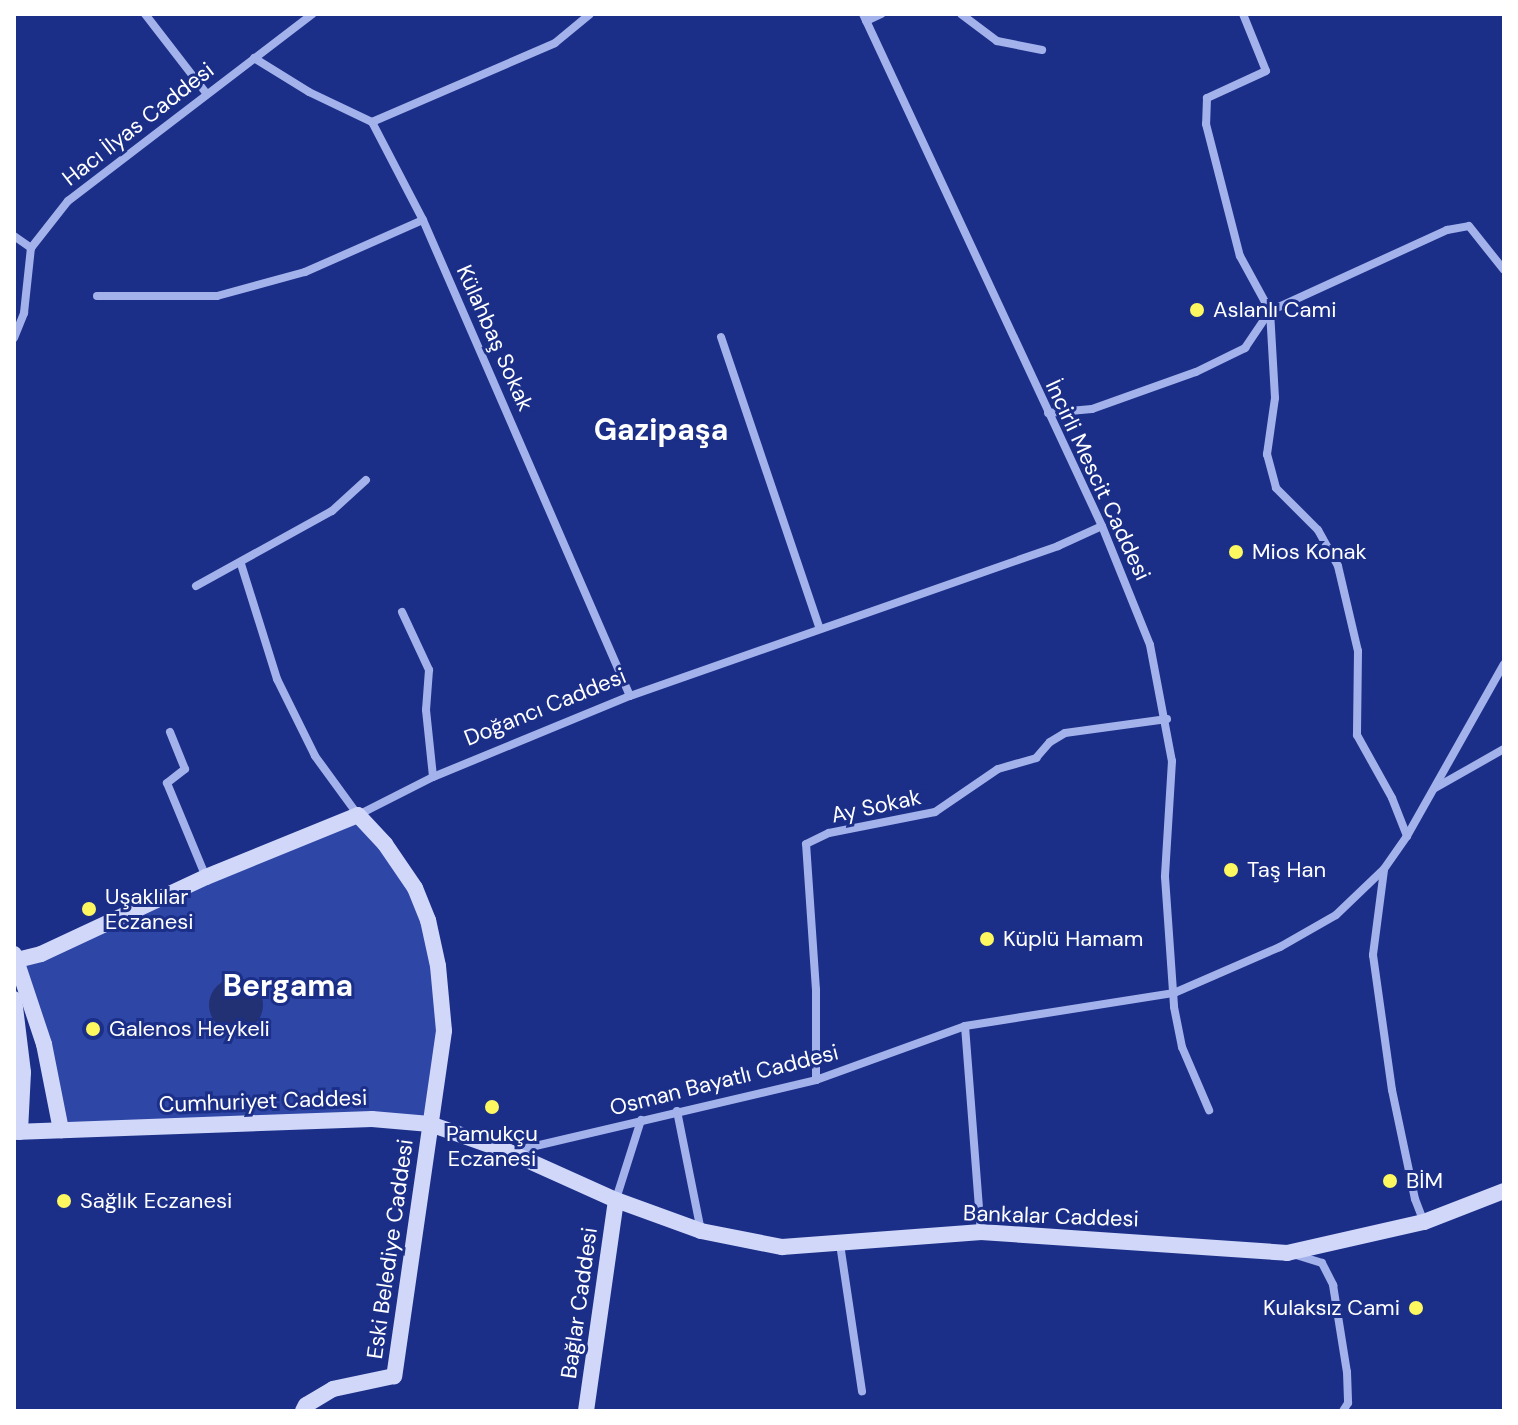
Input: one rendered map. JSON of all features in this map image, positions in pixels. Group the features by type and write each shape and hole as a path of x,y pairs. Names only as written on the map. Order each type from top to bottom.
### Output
{"main road":[{"name":"Doğancı Caddesi","path":"16,957 41,954 206,877 358,815"},
{"path":"358,815 385,844 415,888 428,920 438,966 444,1031 430,1124"},
{"path":"14,984 16,957"},
{"path":"16,957 44,1044 61,1130"},
{"path":"14,999 23,1072 17,1132"},
{"name":"Cumhuriyet Caddesi","path":"17,1132 372,1119 430,1124 509,1152"},
{"name":"Eski Belediye Caddesi","path":"303,1411 306,1405 333,1389 394,1376 430,1124"},
{"name":"Bankalar Caddesi","path":"509,1152 616,1200 701,1231 782,1247 981,1232 1287,1253 1424,1222 1502,1195"},
{"name":"Bağlar Caddesi","path":"586,1411 616,1200"}],"street":[{"path":"145,14 206,93"},
{"name":"Hacı İlyas Caddesi","path":"31,248 68,201 313,14"},
{"path":"254,58 309,92 372,122 555,43 590,14"},
{"path":"864,18 881,14"},
{"path":"961,14 997,41 1042,50"},
{"path":"1243,14 1266,71 1207,98 1206,124 1240,256 1270,311 1275,398 1267,454 1276,488 1318,530 1338,566 1358,651 1357,735 1392,798 1407,836"},
{"name":"İncirli Mescit Caddesi","path":"864,18 1102,526 1150,645 1167,719 1172,761 1165,877 1174,993 1182,1047 1209,1110"},
{"name":"Külahbaş Sokak","path":"372,122 423,220 630,696"},
{"path":"97,296 217,296 305,272 423,220"},
{"path":"1048,413 1092,409 1196,372 1245,348 1270,311 1447,230 1469,226 1503,268"},
{"path":"14,236 31,248 24,313 14,338"},
{"path":"721,337 820,629"},
{"path":"196,586 241,564 332,511 366,480"},
{"name":"Doğancı Caddesi","path":"358,815 433,777 630,696 1058,546 1102,526"},
{"path":"241,564 277,679 315,756 358,815"},
{"path":"402,612 429,670 426,710 433,777"},
{"name":"Osman Bayatlı Caddesi","path":"509,1152 816,1080 965,1026 1174,993 1280,947 1336,915 1384,869 1407,836 1504,664"},
{"name":"Ay Sokak","path":"816,1080 816,990 806,844 829,833 935,812 998,769 1036,758 1050,742 1065,733 1167,719"},
{"path":"170,732 185,769 167,783 206,877"},
{"path":"1434,788 1504,749"},
{"path":"1384,869 1373,955 1392,1090 1415,1199 1424,1222"},
{"path":"965,1026 981,1232"},
{"path":"677,1111 701,1231"},
{"path":"616,1200 641,1120"},
{"path":"840,1244 862,1391"},
{"path":"1287,1253 1322,1263 1333,1285 1347,1372 1348,1403 1343,1411"}],"shaded area":[{"path":"358,815 415,888 443,1027 430,1124 61,1130 17,960"},
{"path":"236,978 255,986 263,1005 255,1024 236,1032 217,1024 209,1005 217,986"}],"place":[{"name":"Aslanlı Cami","path":"1197,310"},
{"name":"Mios Konak","path":"1236,552"},
{"name":"Taş Han","path":"1231,870"},
{"name":"Uşaklılar Eczanesi","path":"89,909"},
{"name":"Küplü Hamam","path":"987,939"},
{"name":"Galenos Heykeli","path":"93,1029"},
{"name":"Pamukçu Eczanesi","path":"492,1107"},
{"name":"BİM","path":"1390,1181"},
{"name":"Sağlık Eczanesi","path":"64,1201"},
{"name":"Kulaksız Cami","path":"1416,1308"}],"district":[{"name":"Gazipaşa","path":"661,430"},
{"name":"Bergama","path":"288,986"}]}
